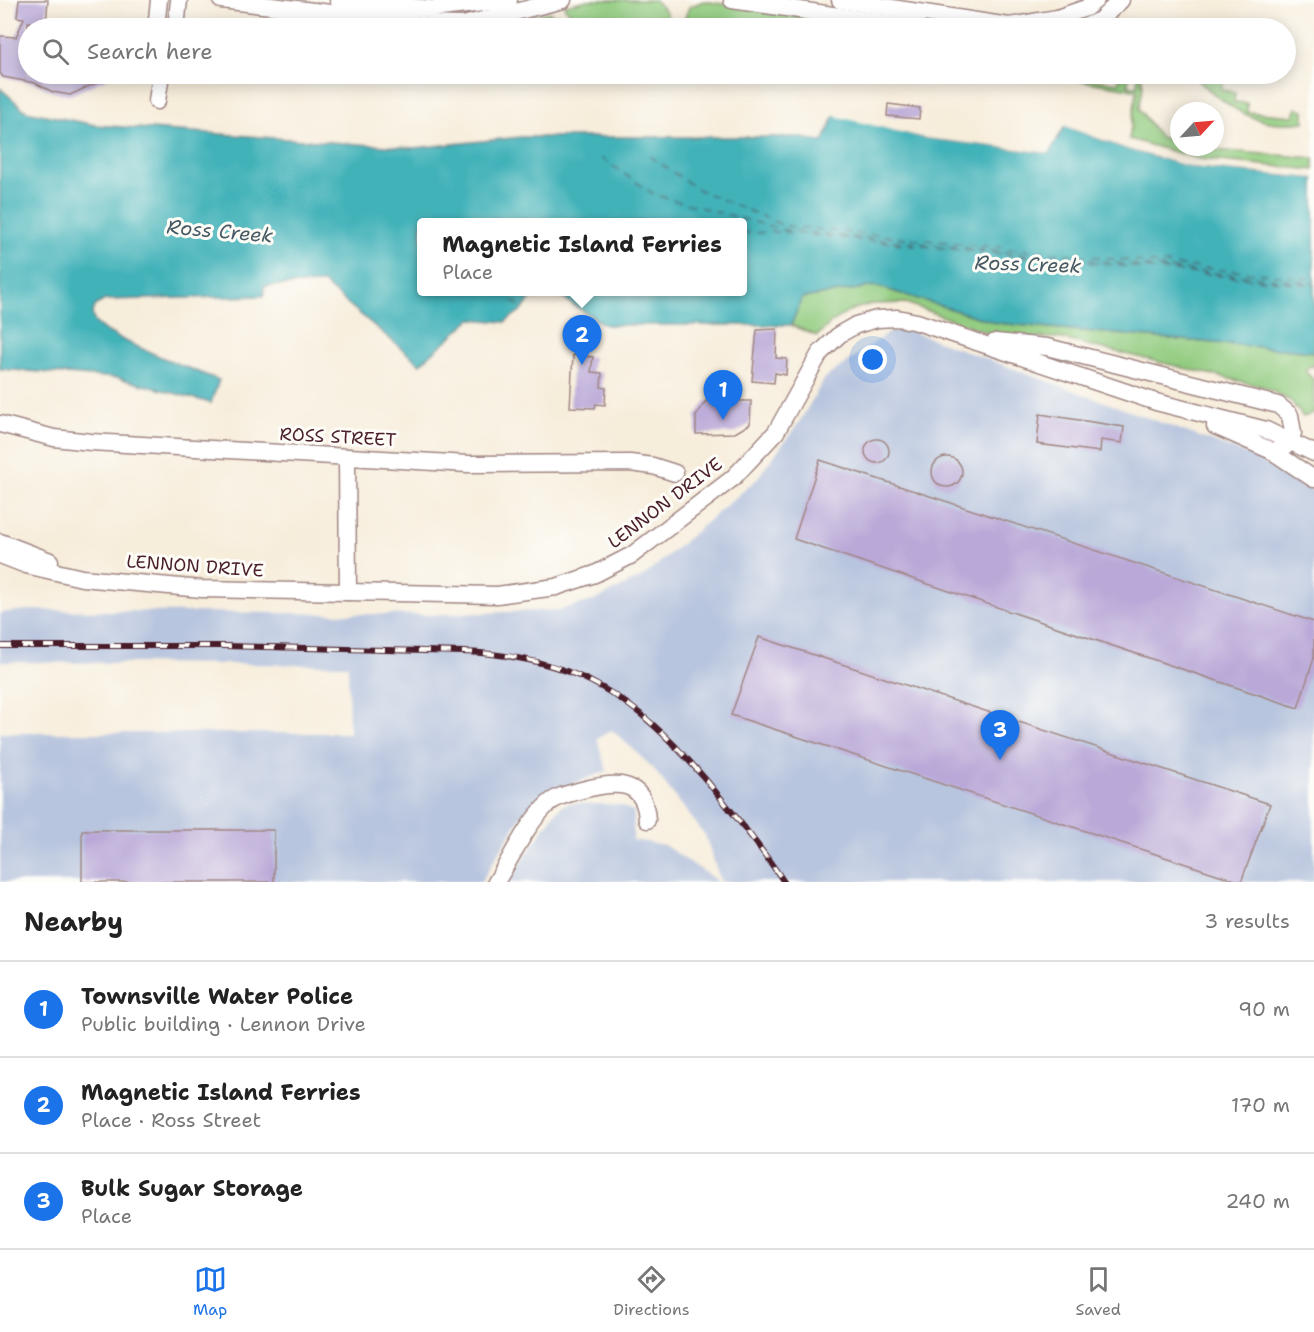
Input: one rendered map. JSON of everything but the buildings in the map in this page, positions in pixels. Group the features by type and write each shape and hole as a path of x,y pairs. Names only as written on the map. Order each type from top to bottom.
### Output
{"street":[{"path":"157,18 159,0"},
{"path":"177,18 179,0"},
{"path":"221,0 365,18"},
{"path":"338,0 432,9 509,0"},
{"path":"491,18 563,0"},
{"path":"732,0 853,18"},
{"path":"840,0 957,18"},
{"path":"1057,18 1086,8 1096,0"},
{"path":"1102,18 1121,0"},
{"path":"157,101 159,84"},
{"name":"LENNON DRIVE","path":"0,555 26,565 82,578 212,590 514,594 556,587 595,574 642,549 741,471 763,448 787,415 820,353 848,329 876,319 897,318 973,341 1156,402 1266,430 1311,451"},
{"path":"973,341 1047,347 1275,404 1284,408 1290,415 1293,432 1291,440 1284,447 1273,452"},
{"name":"LENNON DRIVE","path":"1156,402 1273,452 1314,479"},
{"name":"ROSS STREET","path":"0,424 69,440 468,464 630,463 653,466 675,473"},
{"path":"1294,465 1311,451"},
{"path":"347,457 348,592"},
{"name":"LENNON DRIVE","path":"0,542 114,580"},
{"path":"496,882 540,813 551,801 559,797 600,785 621,784 633,789 643,800 647,820"}],"shaded area":[{"path":"905,329 1252,456 1314,491 1314,882 721,882 705,835 652,767 612,730 597,739 607,771 544,795 523,813 481,882 0,882 0,733 349,733 348,665 0,662 0,613 27,610 430,615 559,610 595,600 644,576 756,480 800,421 825,378 888,333"},
{"path":"570,803 620,805 634,812 633,840 664,845 719,882 508,882 555,813 563,805"}],"green space":[{"path":"588,0 655,0 667,13 667,18 651,18 650,16 576,18 565,8 565,5"},
{"path":"703,1 815,18 685,18 689,7"},
{"path":"548,12 560,18 522,18"},
{"path":"272,13 313,18 272,18"},
{"path":"1100,84 1137,86 1137,84 1143,84 1139,109 1160,137 1170,140 1170,151 1129,139 1137,90"},
{"path":"1202,84 1223,84 1222,90 1235,92 1234,102 1247,103 1247,112 1294,116 1296,108 1304,110 1304,122 1286,123 1257,119 1231,107"},
{"path":"1224,151 1314,158 1314,170 1199,159 1188,156 1224,156"},
{"path":"876,286 997,323 1314,352 1314,368 1311,365 1305,371 1314,380 1314,413 1303,417 1291,401 1264,387 1058,338 999,337 906,303 871,304 851,310 832,322 817,336 791,325 802,298"}],"water":[{"name":"Ross Creek","path":"0,88 26,111 95,125 414,148 521,137 798,137 823,142 835,114 925,138 1049,153 1065,126 1127,149 1192,167 1314,178 1314,352 997,323 876,286 802,298 791,325 605,325 559,296 747,296 747,218 417,218 417,296 533,296 523,309 505,322 471,319 420,364 323,283 264,286 264,296 105,300 96,305 92,313 93,319 116,336 153,354 219,380 211,403 118,378 0,369"}],"pier":[{"path":"835,111 926,135 1048,150 1050,145 1053,146 1049,153 925,138 831,115"},
{"path":"1065,123 1128,146 1193,164 1314,175 1314,178 1192,167 1127,149 1062,125"}],"ferry route":[{"path":"650,156 697,189 785,226 1314,279"},
{"path":"601,158 655,195 740,218"},
{"path":"747,220 784,230 1314,283"},
{"path":"747,233 783,232 1314,285"},
{"path":"507,296 523,309"}],"railway":[{"path":"0,646 225,646 464,652 540,662 572,673 601,687 628,704 654,726 706,780 784,882"}],"place":[{"name":"Magnetic Island Ferries","path":"582,365"},
{"name":"Townsville Water Police","path":"723,420"},
{"name":"Bulk Sugar Storage","path":"1000,760"}]}
